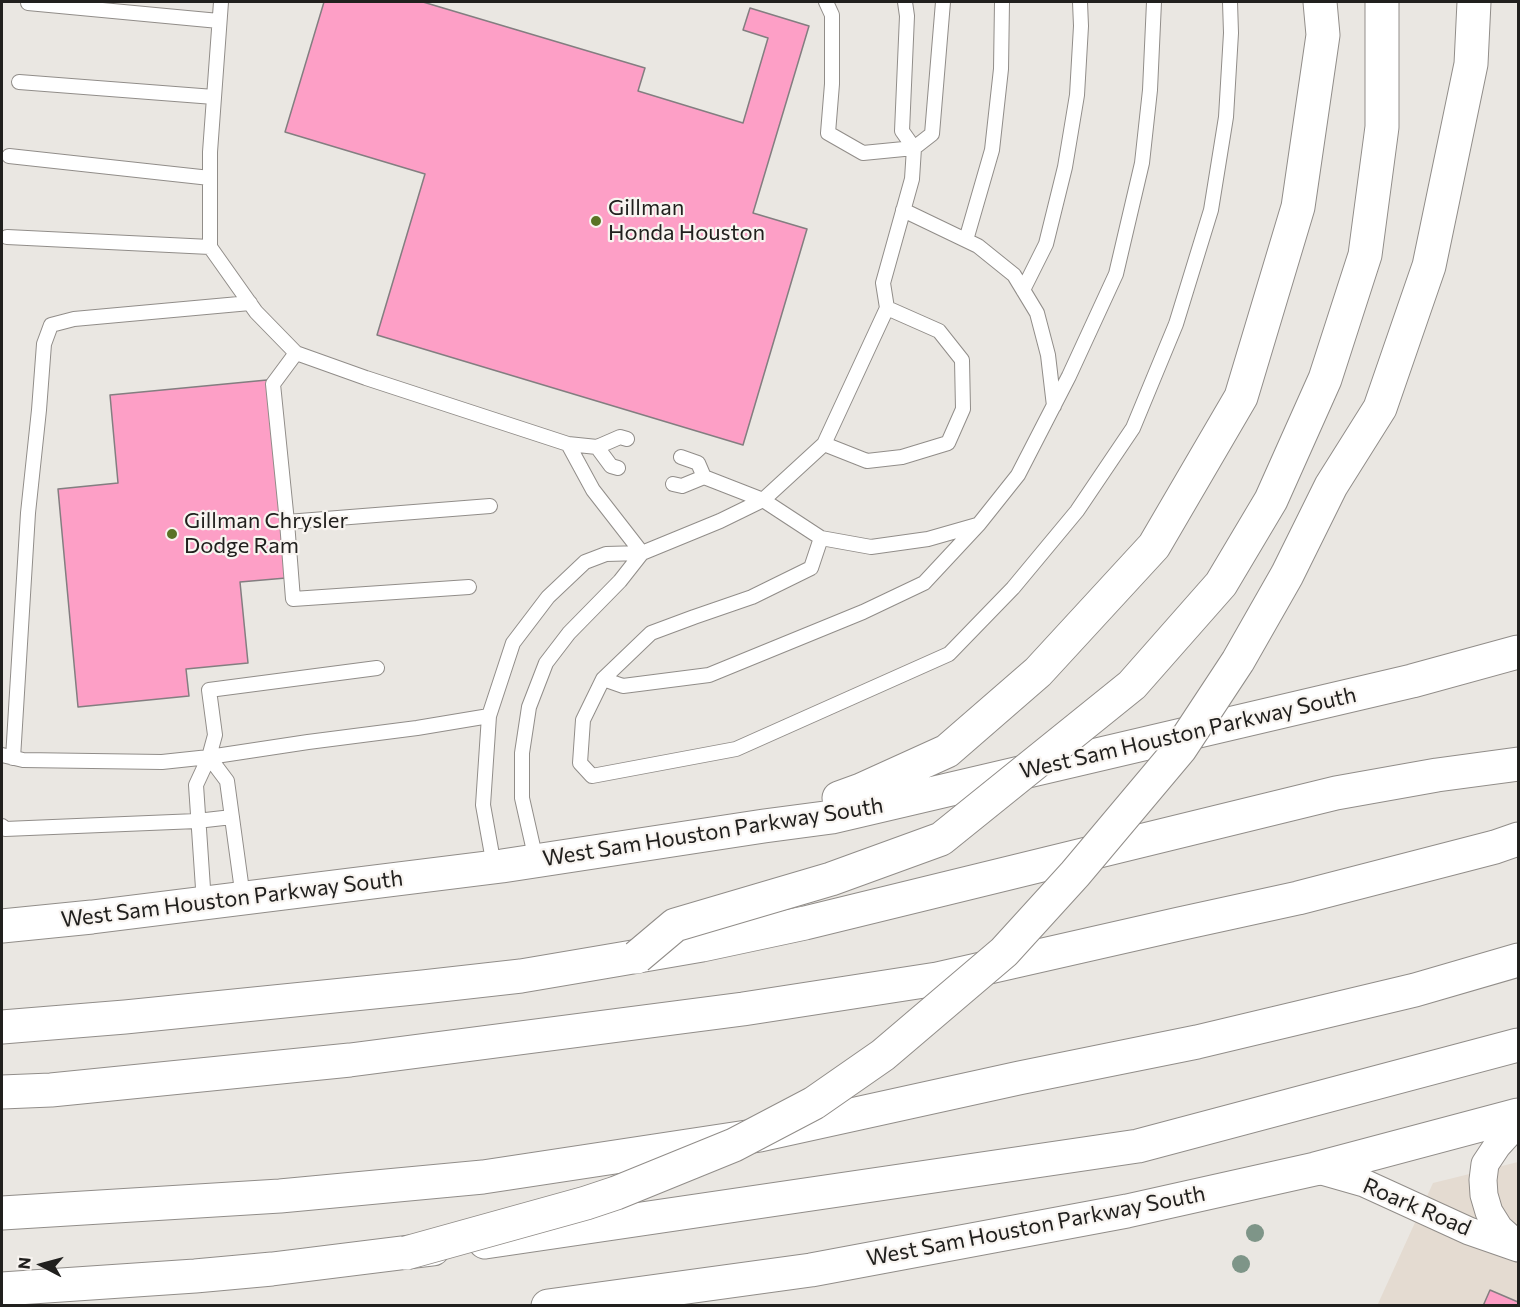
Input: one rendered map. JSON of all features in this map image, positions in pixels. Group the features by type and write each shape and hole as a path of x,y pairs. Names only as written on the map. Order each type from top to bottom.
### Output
{"main road":[{"path":"764,826 861,790 947,751 1038,672 1154,546 1241,397 1298,207 1323,35 1320,2"},
{"path":"637,957 675,925 831,879 941,839 1132,685 1221,584 1271,500 1316,399 1365,255 1382,127 1382,2"},
{"path":"406,1253 616,1193 734,1145 814,1103 883,1054 1005,952 1075,874 1180,749 1238,661 1287,575 1331,486 1380,408 1429,266 1471,64 1474,2"},
{"name":"West Sam Houston Parkway South","path":"2,926 92,917 494,866 832,817 1412,681 1518,652"},
{"path":"2,1027 423,987 521,976 637,957 815,921 1336,793 1437,775 1518,764"},
{"path":"2,1092 51,1090 350,1060 743,1009 937,979 1298,898 1518,839"},
{"path":"2,1213 279,1196 483,1177 760,1135 1019,1078 1197,1042 1415,990 1518,960"},
{"path":"2,1289 206,1275 406,1253 1138,1146 1518,1045"},
{"name":"West Sam Houston Parkway South","path":"548,1305 811,1270 1127,1211 1315,1168 1518,1115"}],"street":[{"name":"Roark Road","path":"1518,1123 1497,1146 1485,1164 1483,1180 1484,1196 1489,1212 1499,1228 1518,1247"},
{"name":"Roark Road","path":"1315,1168 1364,1183 1469,1231 1518,1247"}],"lane":[{"path":"220,2 210,152 210,246 256,312 296,353 366,378 568,444 597,447 620,437 627,439"},
{"path":"826,2 832,15 832,84 828,133 863,153 914,148 932,134 943,2"},
{"path":"494,866 483,805 489,716 513,643 548,597 585,562 606,555 642,553 720,521 763,500 824,444 887,309 883,283 912,178 914,148 902,131 907,16 905,2"},
{"path":"966,240 992,150 1001,69 1002,2"},
{"path":"1023,290 1046,244 1065,167 1077,95 1080,2"},
{"path":"603,679 623,686 709,675 863,612 924,583 979,524 1018,475 1054,406 1116,274 1142,164 1150,90 1154,2"},
{"path":"821,538 812,568 752,597 651,633 603,679 583,720 580,763 592,776 736,749 949,654 1012,588 1077,511 1133,428 1176,324 1211,210 1226,117 1231,33 1230,2"},
{"path":"28,3 219,21"},
{"path":"19,82 214,97"},
{"path":"9,156 210,178"},
{"path":"903,210 978,246 1014,274 1037,313 1048,355 1054,406"},
{"path":"7,237 210,246"},
{"path":"250,303 74,320 51,325 44,344 7,756 23,760 162,762 417,729 489,716"},
{"path":"824,444 867,460 902,458 948,443 963,409 962,360 939,331 887,309"},
{"path":"296,353 273,384 293,599 469,586"},
{"path":"568,444 593,490 642,553"},
{"path":"597,447 611,466 618,468"},
{"path":"681,457 698,463 704,477"},
{"path":"673,484 682,486 704,477 763,500 821,538 871,548 928,540 979,524"},
{"path":"287,522 490,506"},
{"path":"536,860 522,798 522,753 529,707 546,663 569,633 620,581 642,553"},
{"path":"204,903 196,784 209,757 215,735 209,690 377,668"},
{"path":"209,757 227,781 243,898"},
{"path":"2,826 5,829 197,821 232,817"}],"shaded area":[{"path":"1518,1162 1518,1305 1377,1306 1433,1183"}],"building":[{"name":"Gillman Honda Houston","path":"324,2 423,2 645,68 638,91 743,123 768,38 743,30 750,8 809,26 753,213 807,229 743,445 377,335 425,174 285,132"},
{"name":"Gillman Chrysler Dodge Ram","path":"267,380 286,578 240,582 248,663 186,669 189,696 78,707 58,489 118,483 110,395"},
{"path":"1490,1290 1518,1302 1518,1306 1483,1306"}],"place":[{"name":"Gillman Honda Houston","path":"596,221"},
{"name":"Gillman Chrysler Dodge Ram","path":"172,534"}]}
